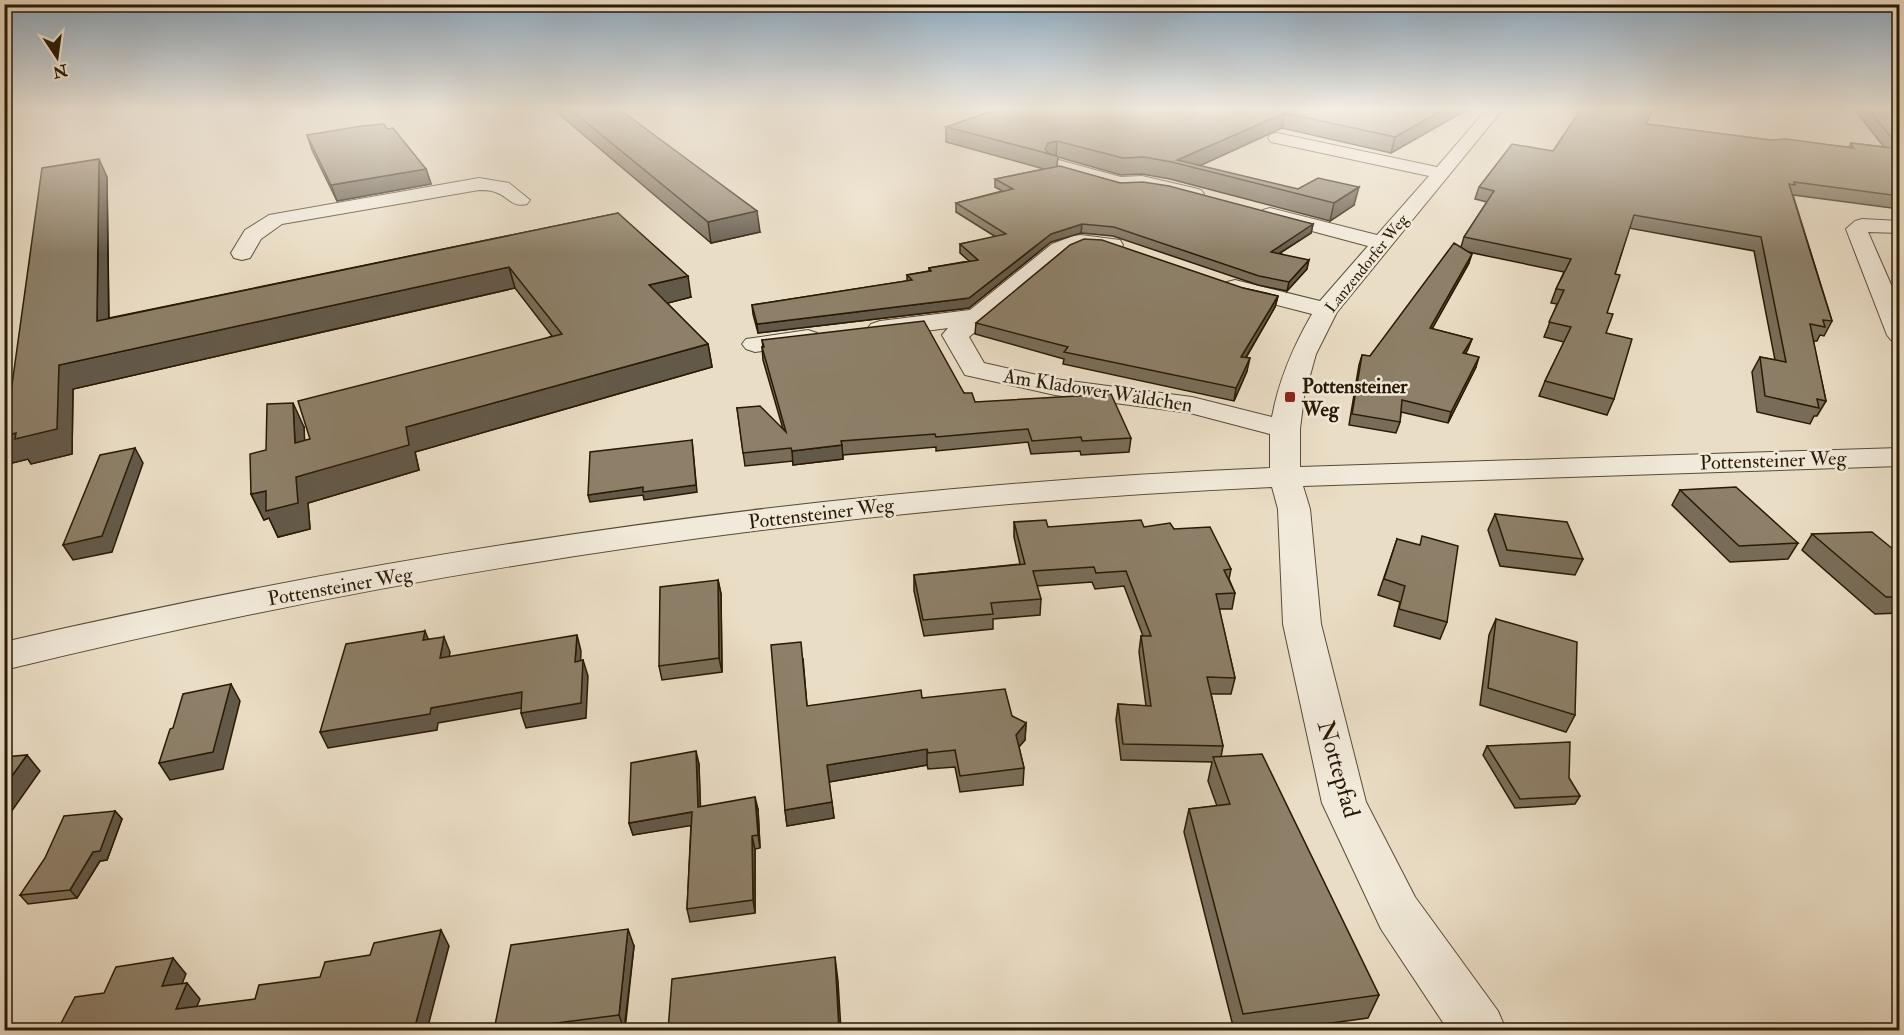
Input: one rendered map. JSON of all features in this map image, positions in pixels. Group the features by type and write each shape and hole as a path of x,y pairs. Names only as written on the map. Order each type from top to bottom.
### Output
{"street":[{"path":"1367,157 1440,173"},
{"name":"Lanzendorfer Weg","path":"1285,477 1285,429 1290,397 1303,354 1326,310 1453,157"},
{"path":"1055,164 1120,183 1142,182 1214,199"},
{"path":"242,253 253,235 276,219 479,184 502,187 520,200"},
{"path":"1248,208 1381,243"},
{"path":"1899,227 1862,225 1856,229 1899,335"},
{"name":"Am Kladower Wäldchen","path":"1138,254 1104,243 1081,241 1060,249 955,335 974,369 1055,387 1192,405 1254,423 1285,429"},
{"path":"1216,280 1250,292 1326,310"},
{"path":"754,344 976,317"},
{"name":"Pottensteiner Weg","path":"4,656 82,637 326,587 693,528 982,496 1285,477 1783,458 1899,457"},
{"name":"Nottepfad","path":"1285,477 1294,509 1302,624 1344,803 1398,913 1479,1030"}],"building":[{"path":"318,157 417,157 426,169 331,185"},
{"path":"629,157 684,157 757,211 708,222"},
{"path":"1146,157 1183,157 1177,160 1298,189 1318,178 1359,187 1334,203"},
{"path":"1502,157 1899,157 1899,196 1794,182 1795,185 1789,184 1832,321 1823,320 1825,327 1810,324 1826,401 1817,399 1819,408 1765,396 1760,357 1786,362 1761,237 1634,215 1615,274 1620,275 1607,313 1613,314 1606,333 1632,339 1614,399 1545,381 1571,327 1549,322 1564,290 1556,289 1571,259 1464,237 1494,191 1479,187"},
{"path":"99,159 97,321 618,213 688,276 649,285 708,344 406,427 409,445 296,477 298,503 266,511 266,491 251,494 250,454 266,450 267,404 293,403 295,443 310,439 298,401 562,334 509,267 59,365 57,429 15,439 16,433 4,436 4,394 11,392 42,168"},
{"path":"1060,166 1120,183 1143,182 1169,186 1313,224 1271,252 1309,260 1289,282 1259,276 1114,227 1082,224 1051,234 969,298 757,324 752,305 912,280 907,275 931,271 929,268 978,260 960,244 1006,234 956,203 1013,189 995,179"},
{"path":"1084,239 1102,240 1243,288 1278,296 1241,357 1250,358 1236,388 1064,352 1068,347 976,323 1070,245"},
{"path":"1454,243 1472,254 1430,328 1472,339 1463,353 1479,357 1451,412 1402,400 1400,422 1352,414 1362,355 1370,356"},
{"path":"924,321 964,393 972,393 975,402 1111,394 1131,438 1082,441 1081,437 1032,441 1028,429 936,437 935,434 841,441 842,445 792,451 791,448 743,453 737,408 760,406 786,432 762,340"},
{"path":"692,440 696,485 643,492 643,487 588,495 590,452"},
{"path":"135,448 102,536 63,545 100,455"},
{"path":"1736,487 1798,543 1739,546 1680,490"},
{"path":"1495,514 1567,522 1583,559 1507,550"},
{"path":"1046,520 1048,527 1141,520 1144,527 1170,523 1174,529 1210,527 1231,569 1224,570 1235,593 1216,594 1235,678 1207,677 1223,746 1123,744 1118,704 1151,706 1141,636 1151,636 1126,571 1096,573 1094,567 1033,571 1041,599 991,603 993,614 923,620 914,575 1025,564 1014,522"},
{"path":"1872,532 1899,554 1899,597 1886,597 1812,534"},
{"path":"1422,536 1458,546 1447,622 1399,609 1405,586 1384,579 1397,539 1420,545"},
{"path":"718,580 719,658 659,666 660,587"},
{"path":"1496,619 1577,642 1575,715 1488,688"},
{"path":"425,631 423,640 444,637 440,658 577,635 575,662 583,660 581,703 521,713 522,692 431,708 430,714 320,732 346,644"},
{"path":"801,642 807,706 921,690 922,698 1005,689 1012,716 1026,723 1016,735 1024,768 960,776 955,750 928,753 927,749 827,765 832,802 785,810 771,645"},
{"path":"231,684 213,752 159,763 183,694"},
{"path":"1570,742 1569,778 1580,796 1520,799 1487,746"},
{"path":"696,751 698,807 755,797 758,835 752,836 753,900 687,909 692,812 629,823 631,763"},
{"path":"1262,754 1379,995 1243,1014 1189,809 1230,804 1213,757"},
{"path":"27,755 4,787 4,757"},
{"path":"115,811 100,851 93,852 70,890 20,895 45,858 64,816"},
{"path":"628,929 619,1015 494,1030 511,945"},
{"path":"441,930 414,1030 36,1030 59,1027 75,997 104,993 116,967 173,958 162,986 187,983 176,1009 255,999 259,985 320,977 325,962 370,955 374,943"},
{"path":"835,957 839,1030 668,1030 672,979"}],"place":[{"name":"Pottensteiner Weg","path":"1290,397"}]}
